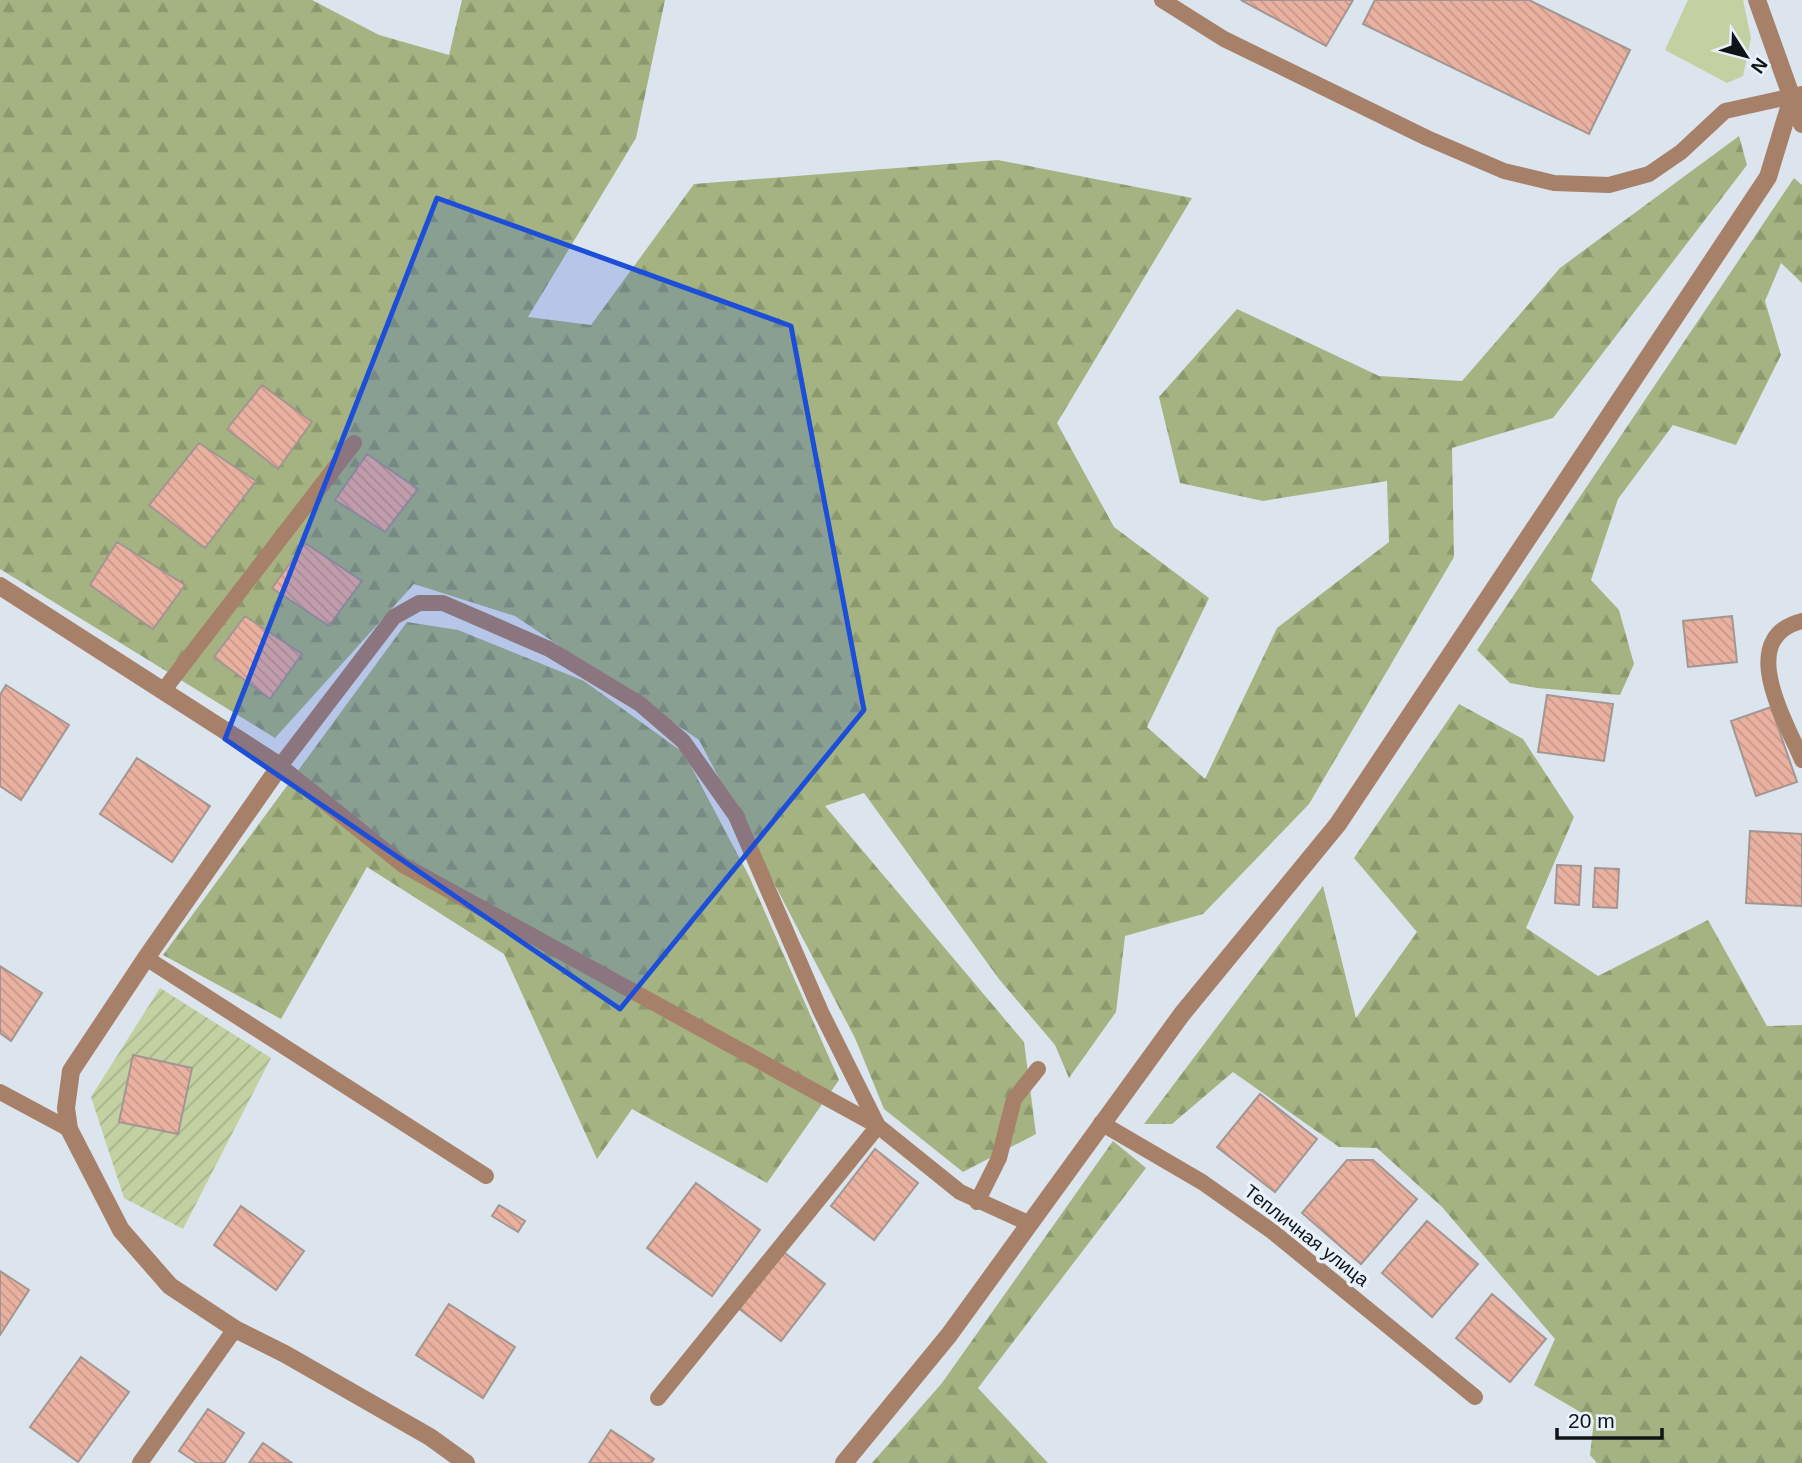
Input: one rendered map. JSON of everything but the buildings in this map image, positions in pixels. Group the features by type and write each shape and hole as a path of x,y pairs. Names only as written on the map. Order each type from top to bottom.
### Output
{"street":[{"path":"1757,0 1797,96 1802,124"},
{"path":"845,1463 948,1335 1182,1014 1338,824 1768,177 1797,96"},
{"path":"0,586 280,766 71,1071 66,1108 69,1129 121,1230 150,1267 170,1286 234,1329 285,1354 430,1437 466,1463"}],"lane":[{"path":"1173,3 1223,39 1427,138 1504,171 1554,183 1609,185 1649,174 1681,152 1725,111 1797,96"},
{"path":"163,691 354,443"},
{"path":"878,1126 821,1012 736,816 683,741 640,704 549,649 443,603 419,603 394,617 280,766 403,865 878,1126 976,1202 1028,1223"},
{"path":"1802,621 1777,634 1770,646 1767,666 1772,688 1802,760"},
{"path":"146,958 485,1176"},
{"path":"976,1202 999,1158 1014,1099 1038,1069"},
{"path":"0,1092 69,1129"},
{"name":"Тепличная улица","path":"1101,1123 1202,1182 1273,1232 1475,1397"},
{"path":"658,1398 878,1126"},
{"path":"140,1463 234,1329"}],"highlighted area":[{"path":"437,198 791,326 864,710 620,1009 225,739"}],"green space":[{"path":"0,0 312,0 379,35 449,55 462,0 665,0 636,138 528,317 591,325 694,184 998,160 1192,198 1057,423 1114,527 1209,598 1147,727 1205,779 1277,628 1389,542 1387,481 1263,501 1180,483 1159,397 1237,309 1379,376 1462,381 1560,268 1739,136 1747,165 1553,418 1452,448 1454,557 1309,804 1203,914 1125,936 1116,1012 1069,1078 1055,1045 999,979 864,793 825,806 1024,1042 1036,1134 963,1172 884,1109 855,1038 699,740 515,616 414,584 275,738 0,569"},
{"path":"1688,0 1743,0 1751,38 1743,76 1727,83 1665,50"},
{"path":"1794,178 1802,185 1802,283 1781,263 1765,301 1781,355 1736,445 1673,425 1618,499 1591,580 1619,610 1634,664 1620,695 1510,683 1477,650"},
{"path":"407,622 458,630 584,681 684,753 749,876 839,1080 767,1183 632,1109 597,1159 504,954 367,867 281,1019 163,955"},
{"path":"1459,704 1523,739 1574,817 1526,928 1598,976 1708,920 1767,1026 1802,1025 1802,1463 1597,1463 1590,1455 1594,1420 1534,1385 1555,1339 1442,1207 1377,1148 1339,1147 1233,1072 1172,1124 1144,1124 1323,886 1356,1018 1417,932 1354,858"},
{"path":"160,988 271,1058 183,1229 124,1198 91,1097"},
{"path":"1113,1141 1146,1168 978,1388 1048,1463 872,1463 942,1383"}]}
